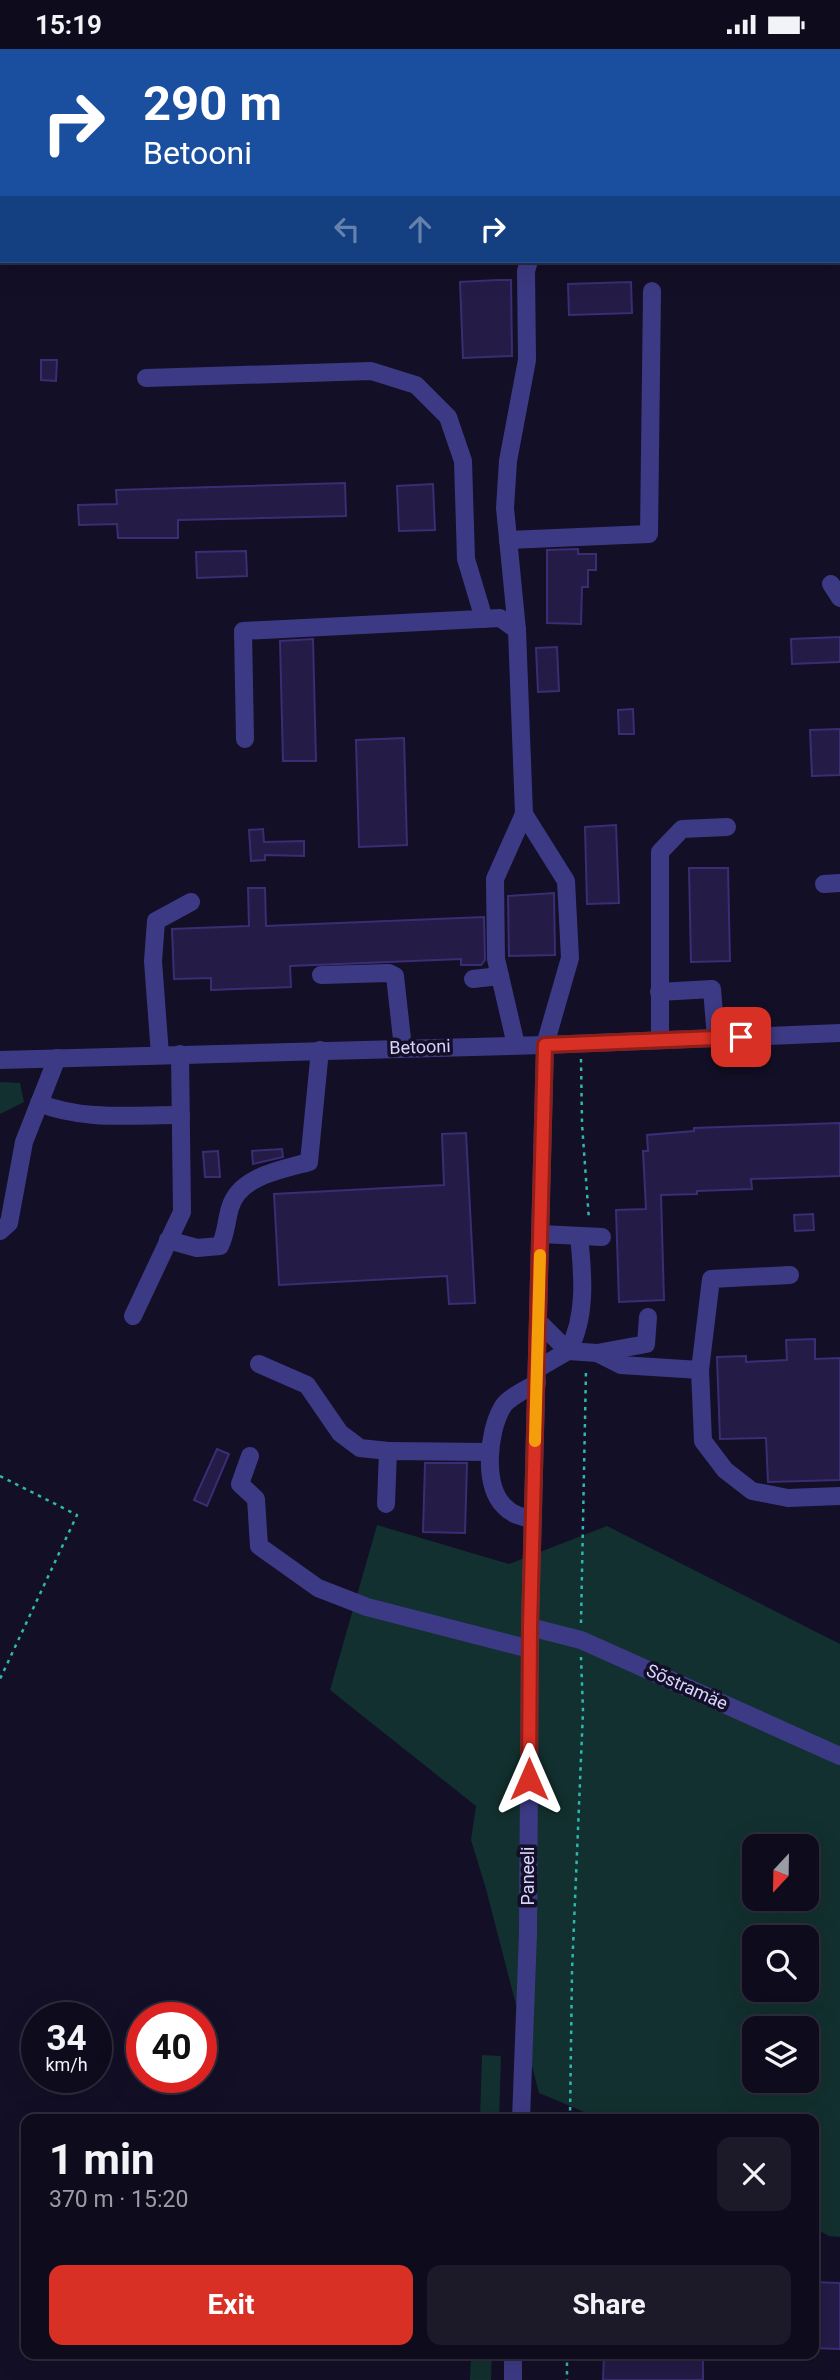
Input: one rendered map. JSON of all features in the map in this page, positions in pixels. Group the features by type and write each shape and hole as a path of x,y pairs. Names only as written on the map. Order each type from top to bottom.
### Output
{"street":[{"path":"516,1045 496,959 495,879 524,814 517,631 505,508 508,461 527,360 526,271 528,263"},
{"path":"508,540 649,534 652,291"},
{"path":"146,378 371,371 416,385 448,417 463,461 466,559 484,619"},
{"path":"245,739 243,631 500,618 517,631"},
{"name":"Paneeli","path":"521,2114 528,1934 530,1627 545,1045 570,958 566,881 524,814"},
{"path":"660,1040 660,852 682,829 727,827"},
{"path":"160,1055 153,961 156,921 191,902"},
{"path":"321,975 389,973 395,976 403,1048"},
{"path":"473,979 500,976"},
{"path":"659,992 712,989 716,1038"},
{"name":"Betooni","path":"0,1060 545,1045 840,1033"},
{"path":"168,1240 197,1248 220,1246 226,1235 230,1206 242,1187 270,1173 309,1163 320,1050"},
{"path":"133,1316 182,1212 180,1054"},
{"path":"0,1231 9,1223 23,1142 57,1058"},
{"path":"39,1103 57,1111 92,1116 181,1115"},
{"path":"541,1234 590,1237 582,1266 581,1312 576,1337 584,1352"},
{"path":"790,1275 711,1279 701,1370 703,1441 724,1470 752,1492 788,1498 840,1496"},
{"path":"533,1519 516,1516 502,1505 492,1483 489,1452 503,1405 537,1376 584,1352 646,1344 648,1317"},
{"path":"538,1322 584,1352 621,1365 701,1370"},
{"path":"259,1364 307,1385 340,1433 360,1448 388,1451 489,1452"},
{"path":"386,1504 388,1451"},
{"path":"250,1456 240,1484 256,1499 259,1546 318,1588 367,1607 530,1649"},
{"name":"Sõstramäe","path":"530,1627 581,1640 839,1753"},
{"path":"513,2359 513,2380"}],"path":[{"path":"581,1043 582,1124 590,1237"},
{"path":"570,2114 572,1971 583,1711 581,1640 584,1352"},
{"path":"0,1476 77,1515 0,1679"},
{"path":"567,2359 567,2380"}],"green space":[{"path":"0,1082 20,1083 24,1102 0,1114"},
{"path":"377,1525 509,1564 607,1526 840,1644 840,2237 829,2236 819,2231 819,2114 589,2114 539,2093 471,1840 476,1806 330,1690"},
{"path":"482,2055 501,2056 499,2114 480,2114"},
{"path":"471,2359 492,2359 491,2380 470,2380"}],"building":[{"path":"511,280 512,356 463,358 460,282"},
{"path":"631,282 632,313 569,315 568,284"},
{"path":"41,360 57,360 56,381 41,380"},
{"path":"345,483 346,516 178,520 178,538 118,538 117,524 79,525 78,505 117,504 116,490"},
{"path":"433,484 435,530 399,531 397,486"},
{"path":"578,549 578,554 596,554 596,570 588,570 588,587 582,587 581,624 547,623 547,550"},
{"path":"246,551 247,576 197,578 196,552"},
{"path":"840,637 840,662 792,664 791,639"},
{"path":"313,639 316,761 283,761 280,641"},
{"path":"557,647 559,691 538,692 536,648"},
{"path":"633,709 634,734 619,734 618,710"},
{"path":"840,729 840,775 812,776 810,730"},
{"path":"404,738 407,845 359,847 356,740"},
{"path":"616,825 619,903 587,904 585,827"},
{"path":"263,829 264,842 304,841 304,856 265,855 265,860 251,861 249,830"},
{"path":"689,868 728,868 730,961 691,962"},
{"path":"248,888 265,888 266,926 484,917 485,960 481,965 461,965 461,959 290,966 291,987 211,990 211,978 174,979 172,929 249,926"},
{"path":"554,893 555,955 509,956 508,896"},
{"path":"840,1123 840,1176 751,1179 752,1189 661,1195 664,1300 619,1302 616,1210 646,1209 643,1151 648,1151 647,1135 694,1131 694,1128"},
{"path":"466,1133 475,1303 449,1304 447,1276 279,1285 274,1194 444,1185 442,1134"},
{"path":"282,1149 283,1157 253,1164 252,1151"},
{"path":"218,1151 220,1177 205,1177 203,1152"},
{"path":"813,1214 814,1230 795,1231 794,1215"},
{"path":"815,1339 815,1359 840,1358 840,1480 768,1482 766,1438 720,1439 717,1357 746,1356 746,1362 787,1360 786,1340"},
{"path":"217,1449 229,1454 207,1506 194,1500"},
{"path":"425,1463 467,1463 465,1533 423,1532"},
{"path":"819,2282 840,2283 840,2349 819,2348"},
{"path":"604,2359 703,2359 703,2380 603,2380"}],"slow traffic":[{"path":"535,1441 540,1255"}],"route":[{"path":"529,1779 530,1627 545,1045 741,1037"}]}
